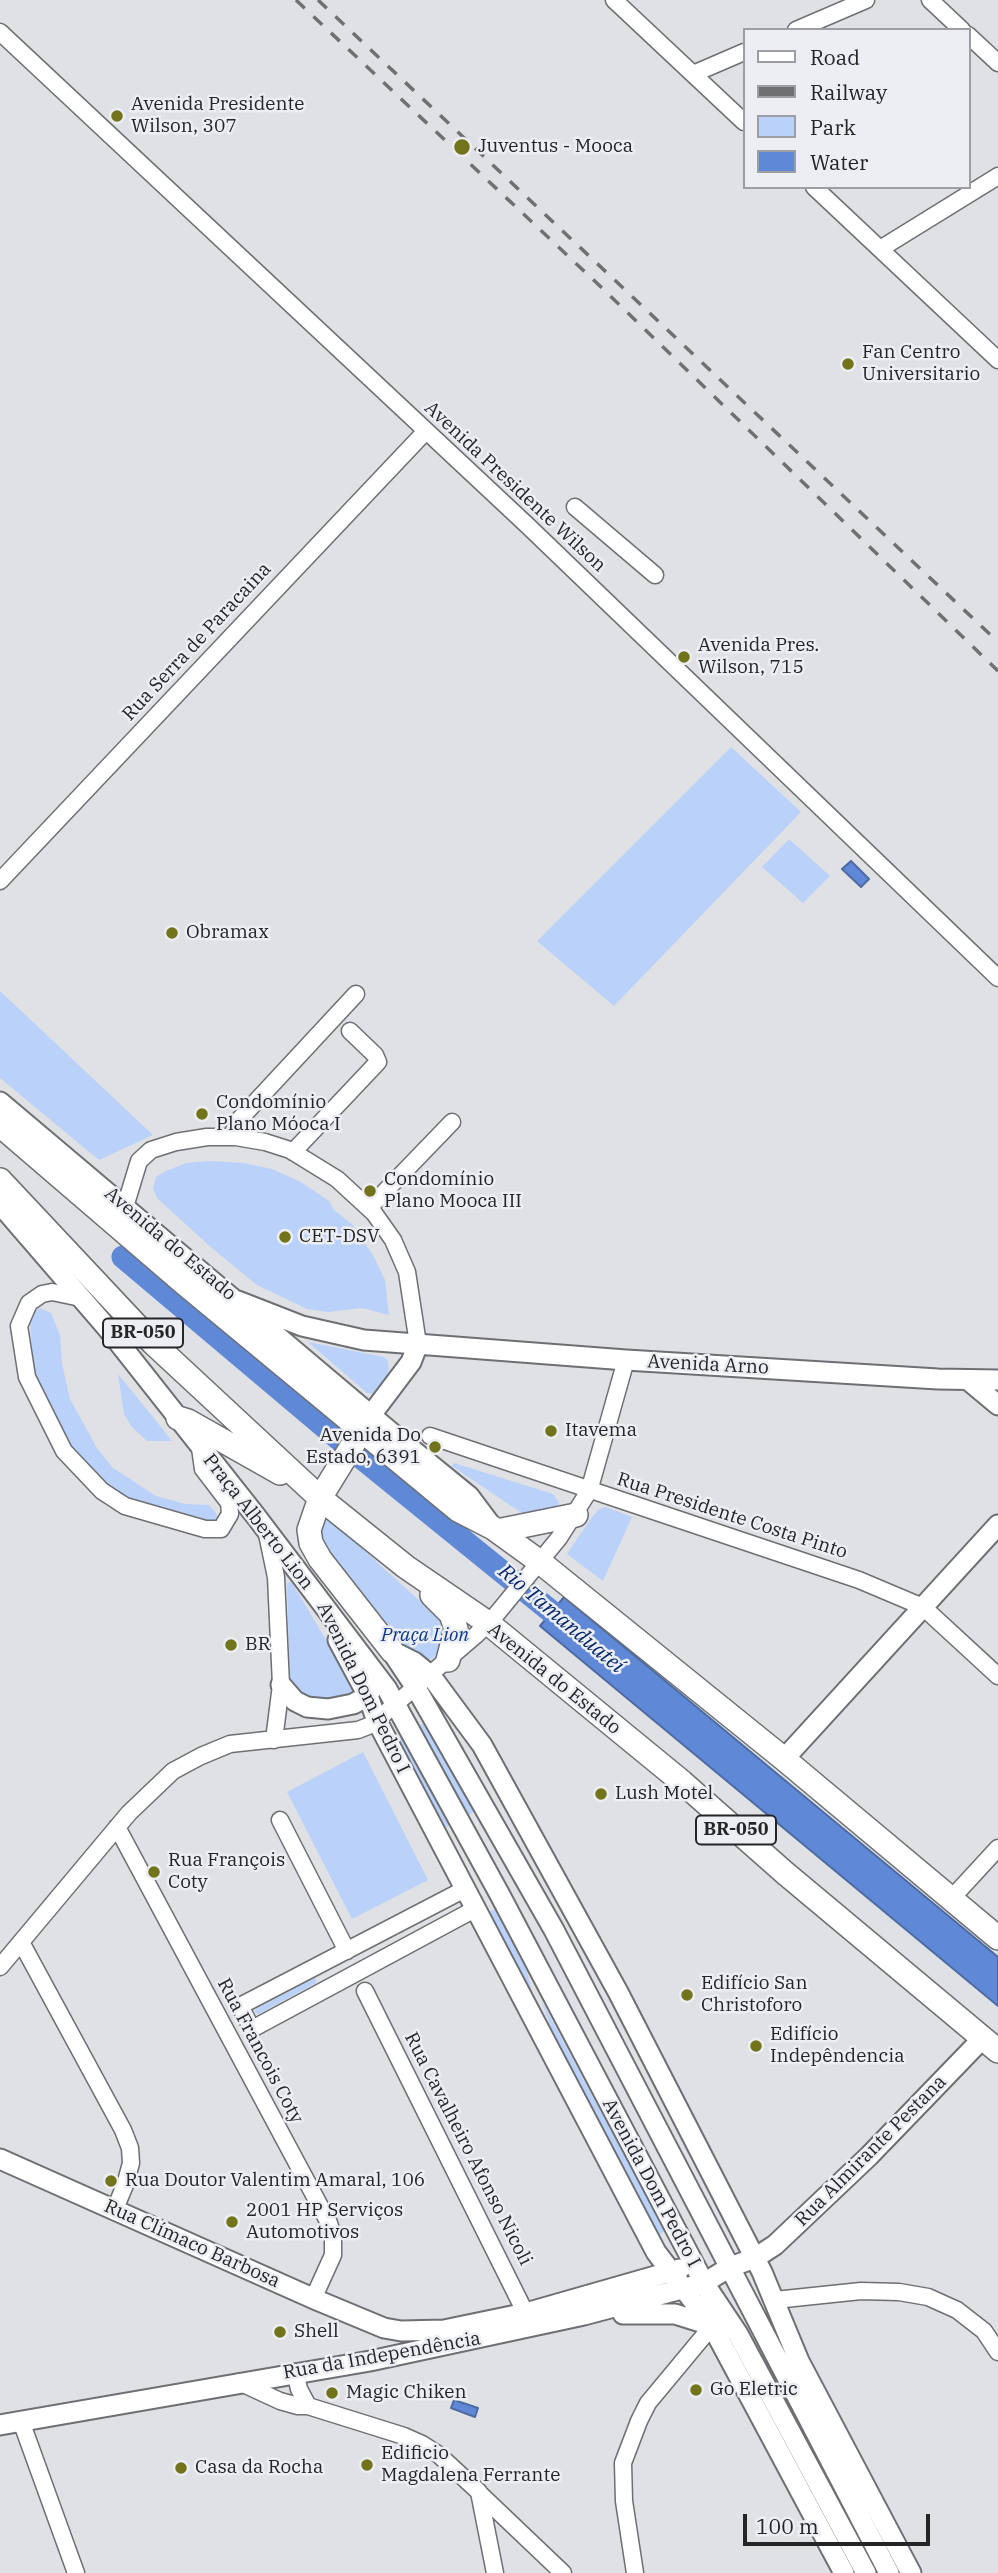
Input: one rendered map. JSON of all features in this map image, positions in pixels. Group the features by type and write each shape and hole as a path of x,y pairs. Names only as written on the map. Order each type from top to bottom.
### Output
{"highway":[{"name":"Avenida do Estado","path":"0,1125 185,1284 366,1422 458,1510 495,1529 536,1566 784,1759 998,1938"},
{"name":"Avenida do Estado","path":"0,1180 153,1343 320,1498 406,1567 492,1620 785,1873 990,2045"},
{"path":"178,1418 188,1420 281,1474 296,1475"},
{"path":"366,1422 320,1498 310,1523 312,1543 320,1559 392,1651"},
{"path":"495,1529 576,1515"},
{"path":"406,1567 451,1614 457,1635 448,1660"}],"main road":[{"name":"Avenida do Estado","path":"0,1102 238,1301 366,1422"},
{"path":"0,1204 81,1298 178,1418"},
{"path":"238,1301 280,1319 329,1334 418,1344 411,1362 366,1422"},
{"name":"Avenida Arno","path":"418,1344 626,1360 998,1380"},
{"path":"968,1380 998,1405"},
{"name":"Praça Alberto Lion","path":"178,1418 317,1595"},
{"path":"784,1759 998,1525"},
{"name":"Avenida Dom Pedro I","path":"317,1595 396,1705 500,1895 699,2274 738,2334 866,2573"},
{"name":"Avenida Dom Pedro I","path":"317,1595 359,1700 377,1721 656,2252 682,2290 712,2326 844,2573"},
{"path":"281,1692 294,1713 318,1720 330,1719 342,1714 359,1700 378,1678 392,1651"},
{"name":"Avenida Dom Pedro I","path":"392,1651 482,1745 618,1992 755,2258 799,2361 911,2573"},
{"name":"Avenida Dom Pedro I","path":"423,1682 487,1811 573,1966 889,2573"},
{"path":"465,1889 489,1876 487,1811"},
{"path":"475,1909 500,1895 519,1898 554,1930"},
{"path":"573,1966 618,1992"},
{"path":"537,1969 535,1982 541,2034"},
{"name":"Rua Almirante Pestana","path":"755,2258 775,2245 990,2045"},
{"name":"Rua Clímaco Barbosa","path":"0,2159 384,2328"},
{"path":"699,2274 755,2258"},
{"name":"Rua da Independência","path":"0,2425 370,2361 529,2320 671,2271 699,2274"},
{"name":"Rua da Independência","path":"384,2328 415,2332 584,2315 682,2290 699,2274"},
{"path":"584,2315 675,2314 738,2334"},
{"path":"370,2361 382,2347 384,2328"}],"street":[{"path":"614,0 743,121"},
{"path":"801,28 866,0"},
{"path":"930,0 960,28"},
{"name":"Avenida Presidente Wilson","path":"0,32 528,526 998,978"},
{"path":"970,37 998,63"},
{"path":"693,74 743,52"},
{"path":"880,249 998,176"},
{"path":"816,189 998,360"},
{"name":"Rua Serra de Paracaina","path":"0,881 425,432"},
{"path":"575,508 655,575"},
{"path":"232,1137 237,1122 356,994"},
{"path":"293,1152 378,1062 375,1055 350,1031"},
{"path":"369,1208 452,1122"},
{"path":"125,1207 139,1161 151,1150 176,1142 207,1137 232,1137 265,1142 293,1152 337,1179 369,1208 393,1240 407,1272 418,1344"},
{"name":"Praça Alberto Lion","path":"81,1298 52,1292 42,1294 29,1303 19,1326 27,1377 64,1451 102,1491 125,1506 205,1529 221,1529 230,1514 229,1503 203,1469 200,1448"},
{"path":"0,1967 117,1827 173,1772 230,1744 358,1730 377,1721 492,1620 576,1515 589,1491 626,1360"},
{"name":"Rua Presidente Costa Pinto","path":"430,1436 859,1580 923,1608 998,1676"},
{"path":"267,1532 275,1566 281,1692 274,1740"},
{"path":"280,1820 346,1951"},
{"name":"Rua Francois Coty","path":"117,1827 329,2223 333,2236 333,2255 313,2298"},
{"path":"951,1899 998,1848"},
{"path":"465,1889 240,2006 252,2029 475,1909"},
{"path":"364,1941 376,1962"},
{"path":"21,1942 123,2130 130,2148 131,2163 115,2209"},
{"path":"319,1965 331,1986"},
{"name":"Rua Cavalheiro Afonso Nicoli","path":"365,1991 529,2320"},
{"path":"775,2301 861,2291 899,2292 928,2297 957,2310 984,2331 998,2352"},
{"path":"635,2573 624,2501 623,2462 648,2403 712,2326"},
{"path":"295,2372 299,2389 308,2406"},
{"path":"239,2382 280,2401 308,2406 422,2444 439,2455 563,2573"},
{"path":"21,2421 76,2573"},
{"path":"479,2492 495,2573"}],"green space":[{"path":"731,747 801,812 614,1006 537,941"},
{"path":"789,839 830,876 803,903 762,867"},
{"path":"0,991 153,1135 99,1160 0,1078"},
{"path":"186,1163 244,1163 272,1169 301,1182 329,1201 334,1210 353,1225 374,1257 385,1280 389,1315 362,1308 328,1312 307,1309 257,1285 213,1249 158,1199 153,1189 156,1177 166,1171"},
{"path":"40,1308 51,1313 60,1335 62,1364 70,1399 97,1448 113,1468 156,1496 185,1504 209,1505 216,1513 218,1520 215,1523 194,1522 123,1499 82,1464 53,1421 32,1369 30,1315"},
{"path":"308,1342 384,1357 388,1361 389,1369 385,1382 376,1394 367,1393"},
{"path":"118,1374 172,1441 147,1441 131,1426 124,1414"},
{"path":"454,1463 553,1494 559,1502 557,1511 529,1518 452,1466"},
{"path":"606,1507 632,1517 603,1581 567,1554 592,1517 599,1509"},
{"name":"Praça Lion","path":"331,1520 446,1625 447,1642 433,1658 423,1661 415,1657 323,1546 319,1536 323,1521"},
{"path":"289,1582 355,1688 352,1698 309,1703 290,1682"},
{"path":"425,1722 475,1811 469,1815 419,1726"},
{"path":"402,1736 450,1825 444,1828 397,1739"},
{"path":"363,1752 428,1880 352,1919 287,1792"},
{"path":"495,1909 527,1971 535,2006 489,1912"},
{"path":"314,1978 316,1983 258,2014 255,2012 256,2009"},
{"path":"542,2002 665,2231 658,2235 553,2034"}],"water":[{"path":"851,861 869,879 861,887 842,869"},
{"name":"Rio Tamanduateí","path":"564,1597 998,1957 998,2006 540,1626"},
{"path":"454,2400 478,2408 475,2417 451,2408"}],"waterway":[{"name":"Rio Tamanduateí","path":"123,1257 353,1451 574,1630"}],"railway":[{"path":"296,0 601,287 998,671"},
{"path":"318,0 998,642"}],"place":[{"name":"Avenida Presidente Wilson, 307","path":"117,116"},
{"name":"Juventus - Mooca","path":"462,147"},
{"name":"Fan Centro Universitario","path":"848,364"},
{"name":"Avenida Pres. Wilson, 715","path":"684,657"},
{"name":"Obramax","path":"172,933"},
{"name":"Condomínio Plano Móoca I","path":"202,1114"},
{"name":"Condomínio Plano Mooca III","path":"370,1191"},
{"name":"CET-DSV","path":"285,1237"},
{"name":"Itavema","path":"551,1431"},
{"name":"Avenida Do Estado, 6391","path":"435,1447"},
{"name":"BR","path":"231,1645"},
{"name":"Lush Motel","path":"601,1794"},
{"name":"Rua François Coty","path":"154,1872"},
{"name":"Edifício San Christoforo","path":"687,1995"},
{"name":"Edifício Indepêndencia","path":"756,2046"},
{"name":"Rua Doutor Valentim Amaral, 106","path":"111,2181"},
{"name":"2001 HP Serviços Automotivos","path":"232,2222"},
{"name":"Shell","path":"280,2332"},
{"name":"Go Eletric","path":"696,2390"},
{"name":"Magic Chiken","path":"332,2393"},
{"name":"Edificio Magdalena Ferrante","path":"367,2465"},
{"name":"Casa da Rocha","path":"181,2468"}]}
